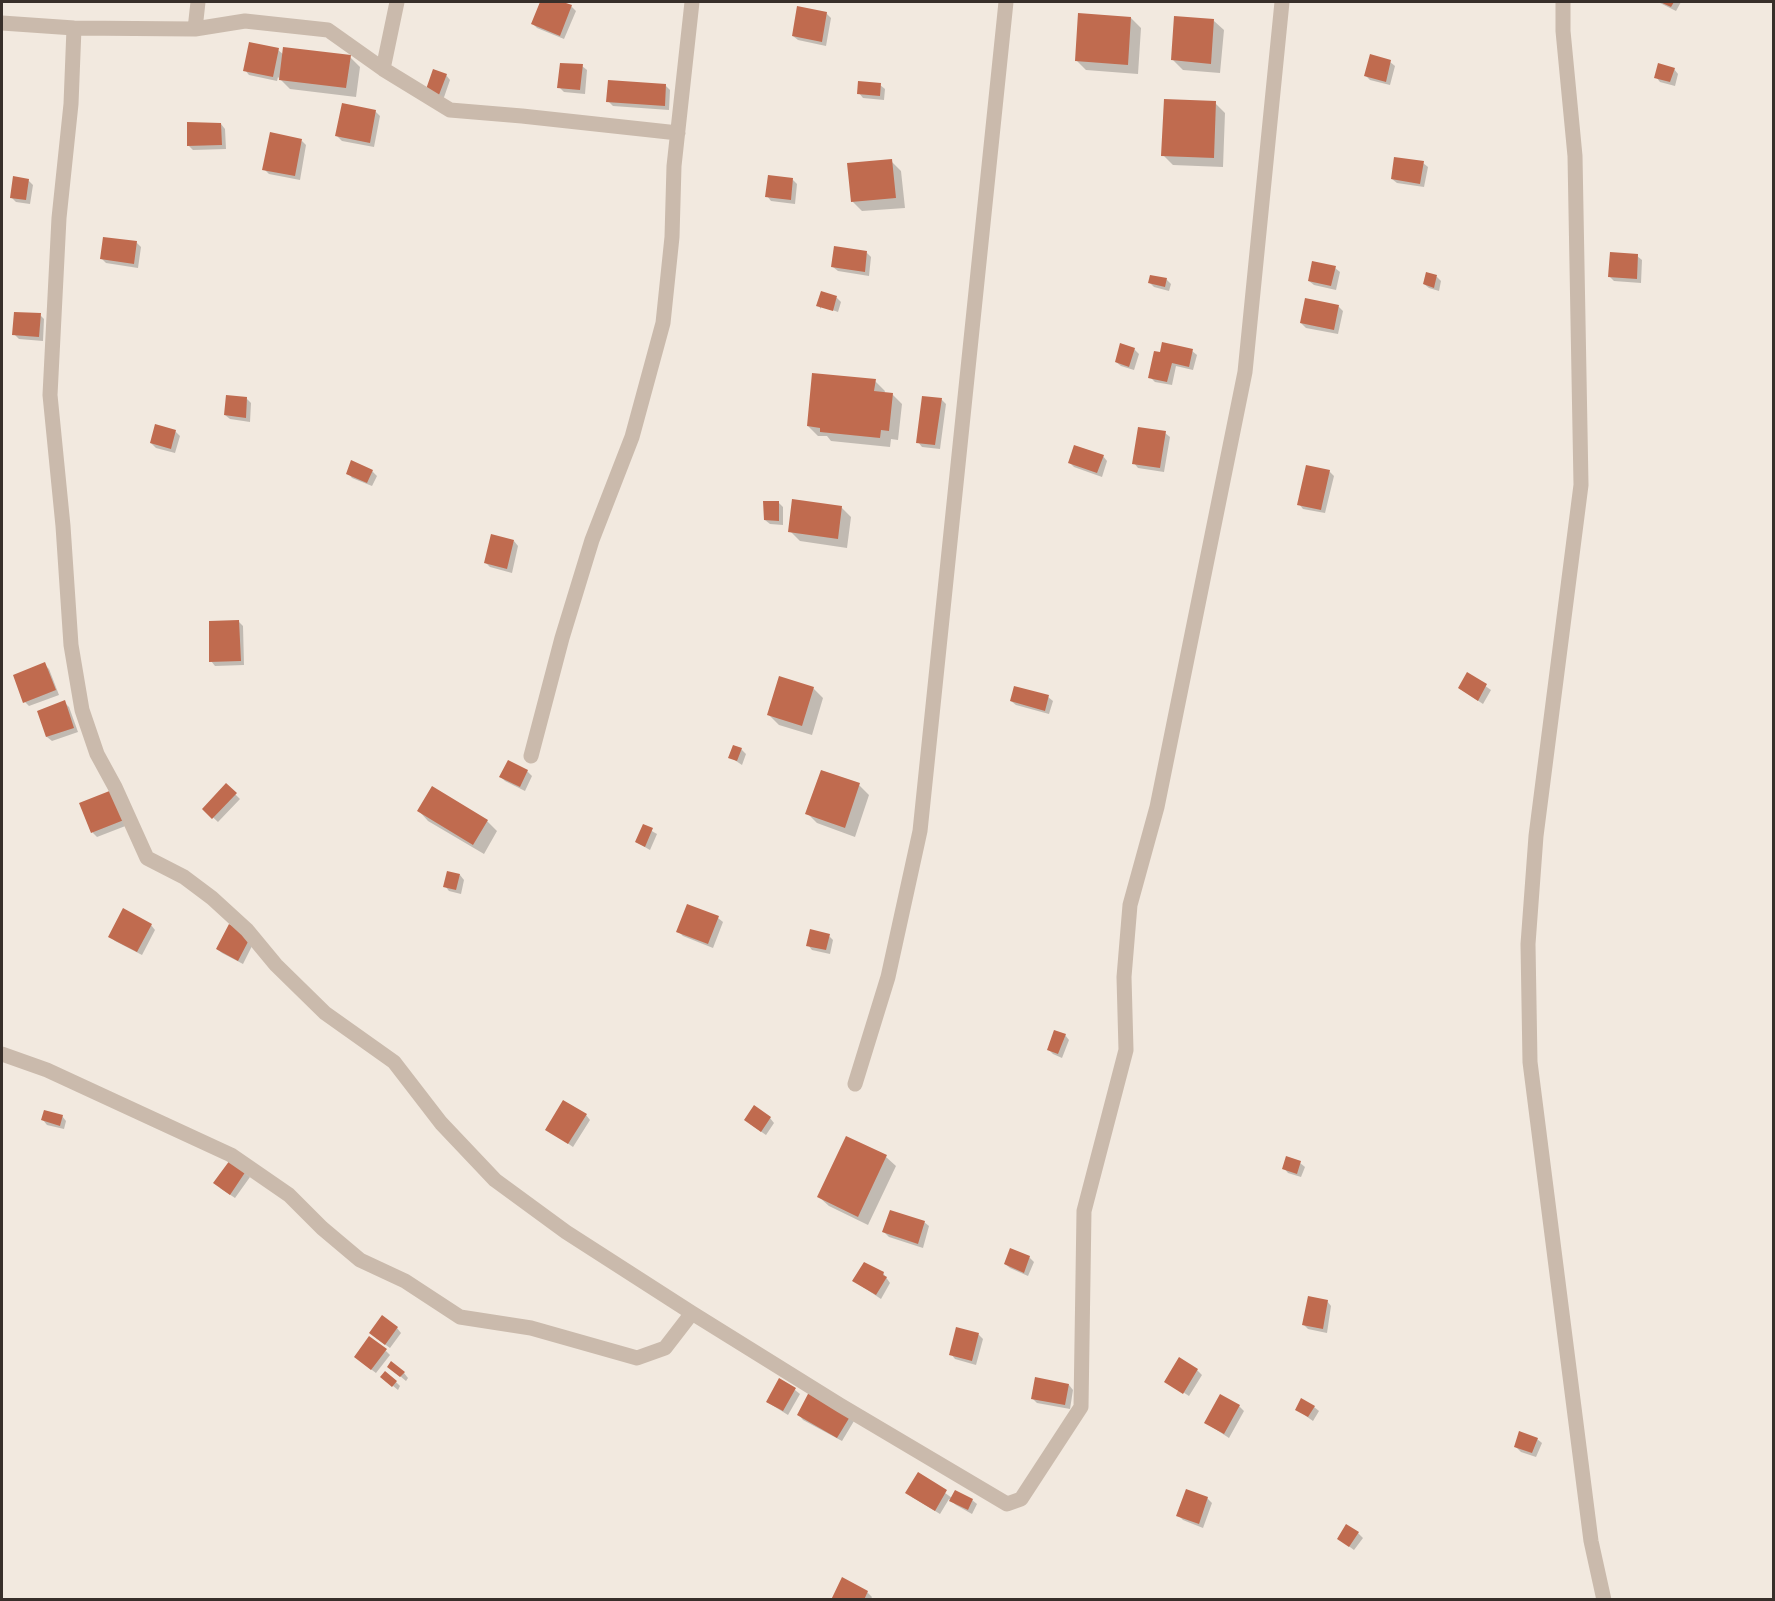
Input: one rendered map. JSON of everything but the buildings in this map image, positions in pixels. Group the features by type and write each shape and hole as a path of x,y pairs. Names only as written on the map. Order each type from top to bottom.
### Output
{"street":[{"path":"195,29 198,2"},
{"path":"383,69 397,2"},
{"path":"531,756 562,638 592,540 632,437 663,323 672,237 674,165 692,2"},
{"path":"855,1084 888,977 920,831 1006,2"},
{"path":"74,28 71,104 59,218 50,395 63,526 71,645 82,710 98,754 147,858 184,877 212,898 247,930 276,965 325,1013 394,1062 441,1123 495,1180 566,1232 692,1313 840,1405 1007,1504 1021,1499 1081,1407 1084,1211 1126,1050 1124,977 1130,905 1157,807 1245,372 1282,2"},
{"path":"1563,2 1563,31 1575,156 1581,485 1536,836 1528,944 1530,1062 1591,1540 1604,1599"},
{"path":"2,23 74,28 195,29 245,21 328,30 383,69 450,110 678,133"},
{"path":"2,1054 47,1070 231,1155 289,1195 322,1228 360,1260 405,1281 460,1317 531,1328 637,1358 666,1348 692,1313"}]}
